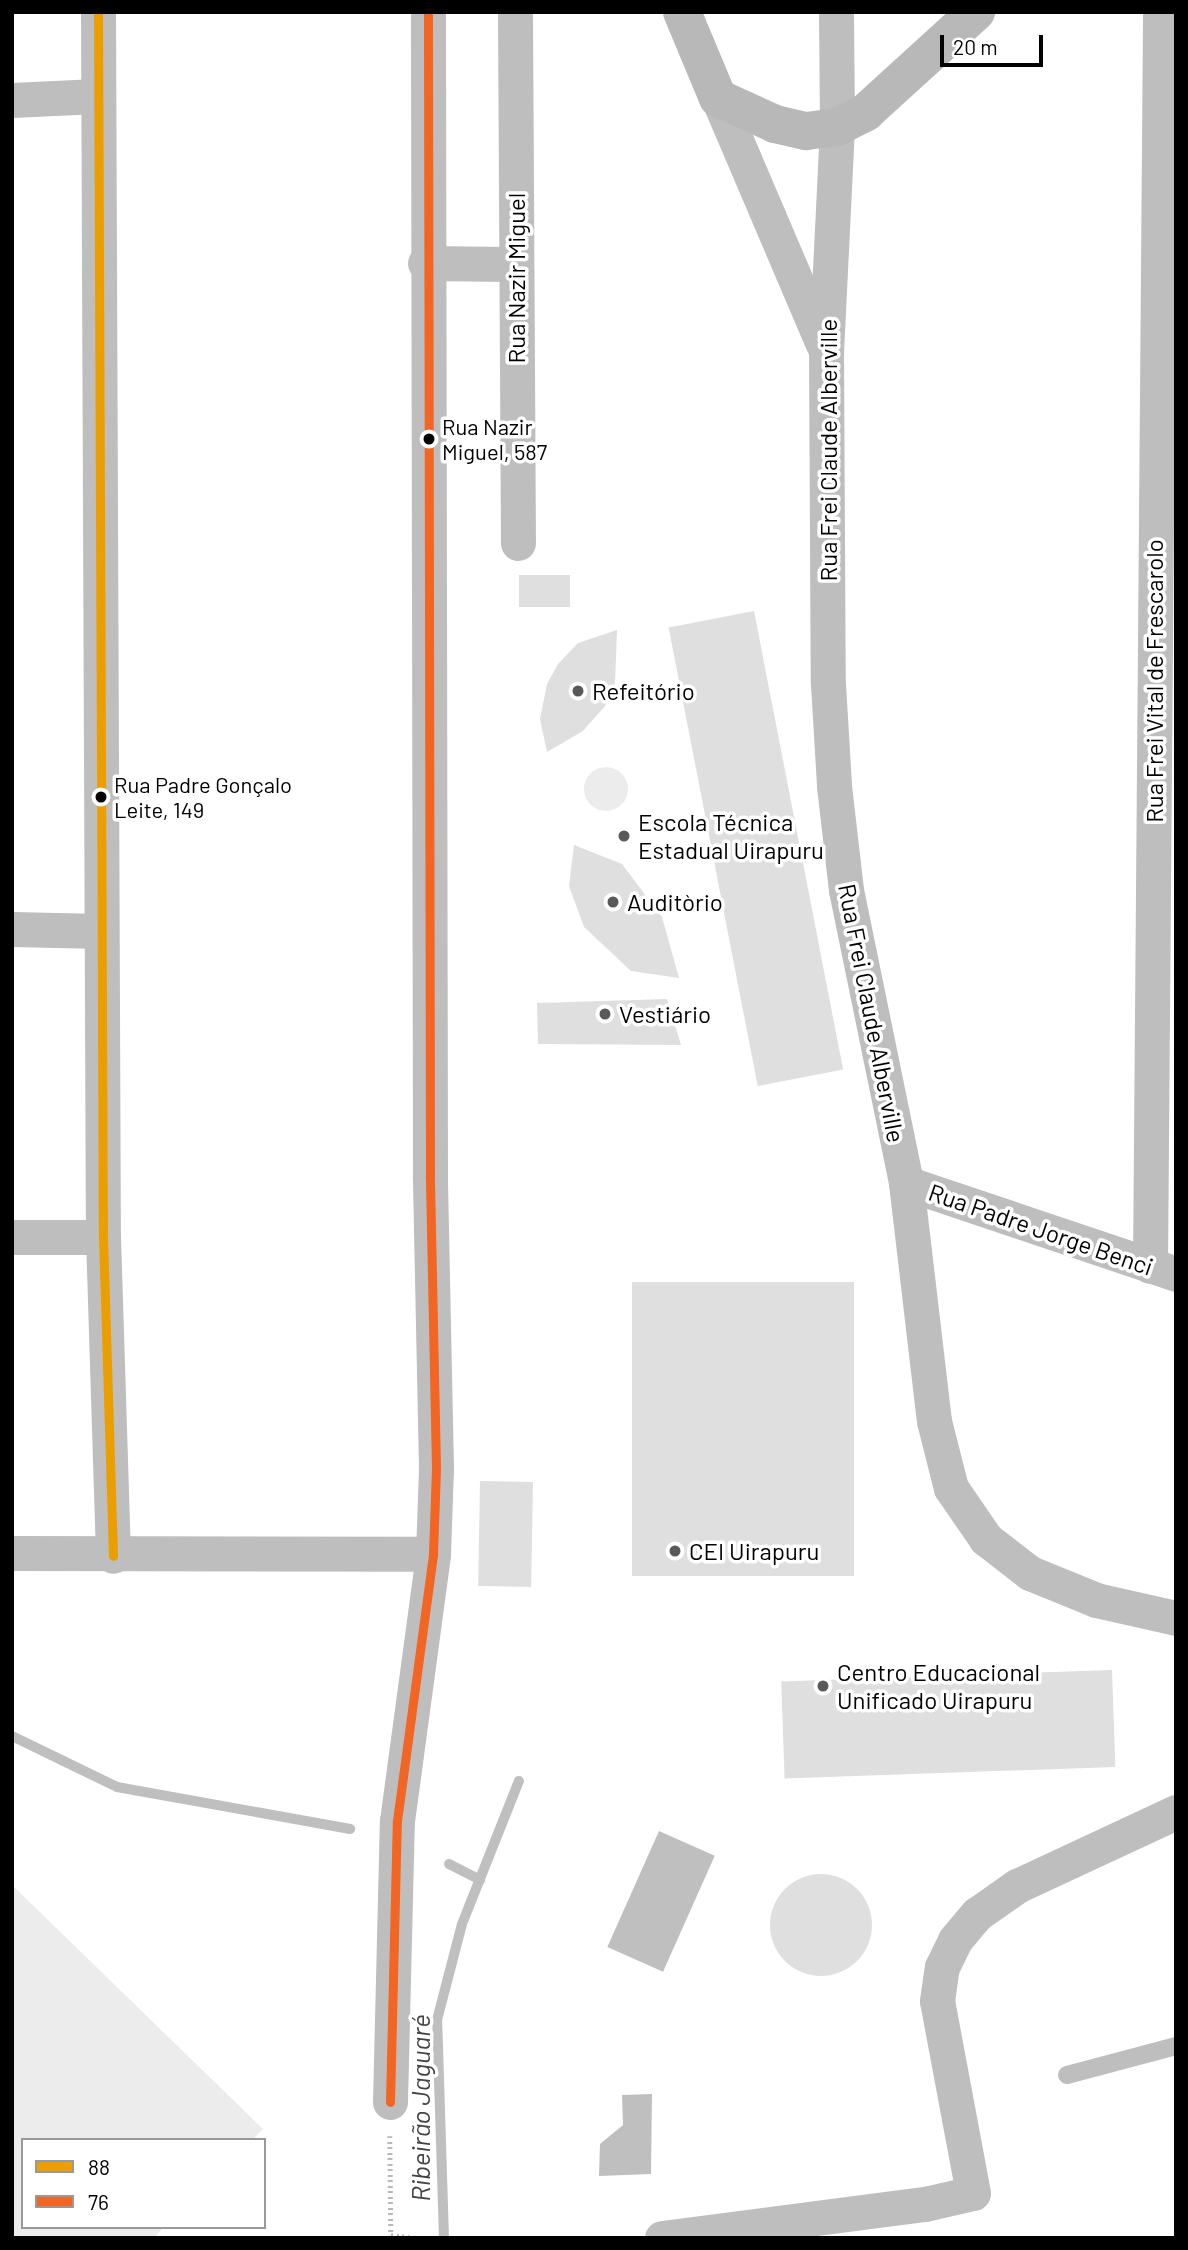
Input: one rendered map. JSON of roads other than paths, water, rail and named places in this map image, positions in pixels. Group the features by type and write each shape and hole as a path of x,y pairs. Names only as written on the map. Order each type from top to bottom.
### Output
{"main road":[{"path":"682,12 718,98 775,124 806,131 837,127 866,113 976,12"}],"street":[{"path":"98,12 103,1237 113,1556"},
{"path":"390,2102 397,1821 433,1554 425,262 428,12"},
{"name":"Rua Nazir Miguel","path":"515,12 518,543"},
{"name":"Rua Frei Claude Alberville","path":"836,12 837,127 826,350 828,684 834,786 846,890 906,1184 934,1421 951,1488 986,1539 1030,1573 1096,1600 1176,1618"},
{"name":"Rua Frei Vital de Frescarolo","path":"1160,12 1163,1270"},
{"path":"12,100 97,96"},
{"path":"718,98 826,350"},
{"path":"425,262 516,264"},
{"path":"12,929 101,931"},
{"name":"Rua Padre Jorge Benci","path":"906,1184 1163,1270"},
{"path":"12,1237 103,1237"},
{"path":"12,1553 113,1556 433,1554"},
{"path":"662,2238 925,2204 972,2193 948,2076 937,2001 942,1967 955,1940 977,1914 1017,1886 1176,1812"}],"lane":[{"path":"1067,2075 1176,2046"}],"waterway":[{"path":"12,1736 117,1787 350,1829"},
{"name":"Ribeirão Jaguaré","path":"444,2238 437,2020 462,1924 519,1781"},
{"path":"449,1864 480,1880"}],"place":[{"name":"Rua Nazir Miguel, 587","path":"429,439"},
{"name":"Refeitório","path":"578,691"},
{"name":"Rua Padre Gonçalo Leite, 149","path":"101,797"},
{"name":"Escola Técnica Estadual Uirapuru","path":"624,836"},
{"name":"Auditòrio","path":"613,902"},
{"name":"Vestiário","path":"605,1014"},
{"name":"CEI Uirapuru","path":"675,1551"},
{"name":"Centro Educacional Unificado Uirapuru","path":"823,1686"}]}
